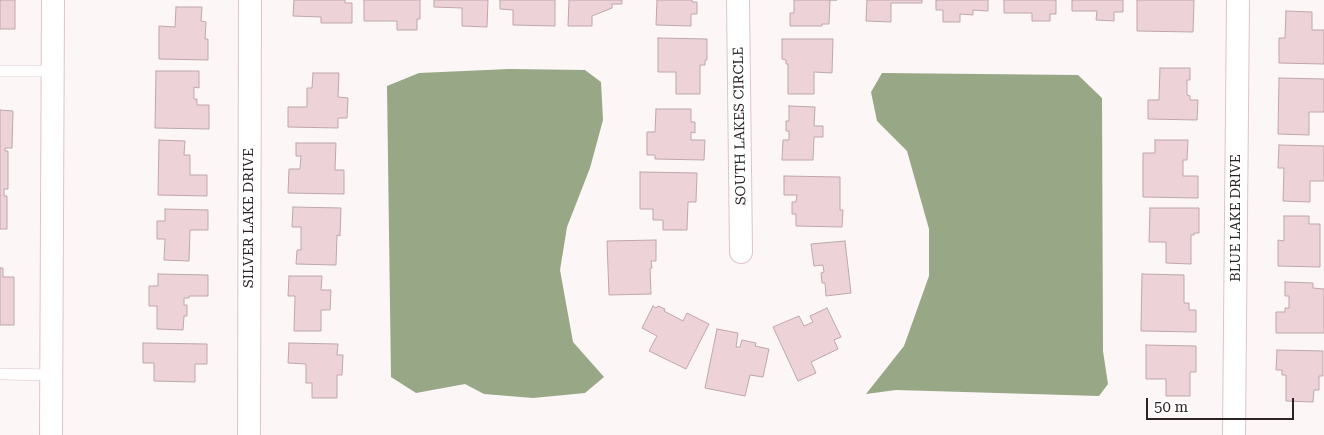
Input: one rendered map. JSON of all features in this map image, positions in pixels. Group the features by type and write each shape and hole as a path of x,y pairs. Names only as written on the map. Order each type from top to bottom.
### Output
{"street":[{"path":"51,435 53,0"},
{"name":"SILVER LAKE DRIVE","path":"248,435 250,0"},
{"name":"SOUTH LAKES CIRCLE","path":"738,0 741,252"},
{"name":"BLUE LAKE DRIVE","path":"1234,435 1238,0"}],"lane":[{"path":"0,71 53,71"},
{"path":"0,374 52,375"}],"shaded area":[{"path":"509,69 585,70 601,82 603,120 590,168 567,227 560,270 573,342 604,377 585,393 533,398 484,394 465,384 416,393 391,377 387,86 419,73"},
{"path":"882,73 1078,75 1102,98 1103,351 1108,384 1099,396 896,390 866,394 904,346 929,276 929,229 907,151 877,121 871,92"}],"building":[{"path":"0,0 15,0 15,29 0,29"},
{"path":"294,0 345,0 345,3 352,3 352,23 321,23 321,17 293,16"},
{"path":"364,0 420,0 420,19 417,19 417,30 397,30 397,21 364,21"},
{"path":"434,0 488,0 487,27 462,26 462,8 434,7"},
{"path":"500,0 555,0 555,26 513,25 513,10 500,9"},
{"path":"569,0 622,0 622,4 612,4 612,8 592,16 592,26 568,26"},
{"path":"657,0 692,0 692,2 697,2 697,14 691,14 691,26 656,25"},
{"path":"794,0 830,0 829,24 822,24 822,26 790,26 790,13 794,13"},
{"path":"867,0 922,0 922,3 891,3 891,22 866,21"},
{"path":"936,0 988,0 988,11 973,10 973,15 960,14 960,22 943,22 943,10 936,10"},
{"path":"1004,0 1056,0 1056,14 1050,14 1050,21 1032,21 1032,13 1004,13"},
{"path":"1072,0 1123,0 1123,12 1114,12 1114,21 1096,20 1097,11 1072,11"},
{"path":"1137,0 1194,0 1193,32 1137,31"},
{"path":"176,7 202,7 201,21 206,22 205,39 208,39 208,60 159,59 159,26 175,27"},
{"path":"1286,11 1312,12 1312,30 1324,30 1324,64 1279,63 1279,38 1285,38"},
{"path":"658,38 707,39 707,60 705,60 705,65 700,65 700,94 676,94 676,72 658,72"},
{"path":"782,39 833,39 832,73 814,72 814,94 788,94 788,64 786,64 786,60 782,59"},
{"path":"1160,68 1190,68 1190,80 1187,80 1187,95 1190,96 1190,100 1198,100 1197,120 1148,119 1148,100 1159,100"},
{"path":"156,71 199,71 199,88 194,87 194,99 197,99 197,105 209,105 209,129 155,128"},
{"path":"313,73 339,73 338,97 348,98 347,118 338,118 338,128 288,127 288,107 307,107 307,88 312,88"},
{"path":"1279,78 1324,79 1324,112 1309,112 1309,135 1278,134"},
{"path":"789,106 815,107 814,126 823,126 823,137 814,137 813,160 782,160 783,140 789,140 789,131 786,131 786,121 789,121"},
{"path":"656,109 691,109 691,122 695,122 695,133 691,132 691,140 705,140 704,160 655,159 655,155 647,155 647,132 655,132"},
{"path":"0,110 13,111 12,148 5,148 5,151 8,151 8,189 4,189 4,196 7,196 7,229 0,229"},
{"path":"159,140 185,141 184,155 190,155 190,175 207,175 207,196 158,195"},
{"path":"1155,140 1188,140 1187,160 1183,160 1183,176 1198,176 1198,198 1143,197 1143,153 1155,153"},
{"path":"296,143 336,143 335,170 344,170 344,194 288,193 289,169 300,169 301,156 296,156"},
{"path":"1279,145 1324,146 1324,181 1310,181 1310,202 1283,201 1284,168 1278,168"},
{"path":"640,172 697,173 696,202 688,202 687,230 663,230 663,220 653,220 653,209 640,209"},
{"path":"784,176 840,177 840,210 843,210 842,227 796,226 796,214 792,214 792,202 796,202 797,195 784,195"},
{"path":"293,207 341,208 340,236 337,235 336,265 296,264 297,250 301,250 301,227 292,227"},
{"path":"1150,208 1199,208 1199,233 1191,235 1191,264 1166,263 1166,242 1149,242"},
{"path":"165,209 208,210 208,230 190,230 189,261 164,260 165,239 157,239 157,221 165,221"},
{"path":"1284,216 1309,216 1309,224 1320,224 1320,267 1278,266 1278,240 1284,241"},
{"path":"656,240 656,261 651,261 652,268 650,268 651,294 609,295 607,241"},
{"path":"845,241 851,293 826,296 825,283 822,283 821,273 824,272 823,265 814,266 811,244"},
{"path":"0,268 3,268 3,277 14,277 14,325 0,325"},
{"path":"158,274 208,275 208,296 189,296 189,298 184,298 184,305 187,305 187,316 184,316 183,330 157,329 157,306 149,306 149,286 158,286"},
{"path":"1142,274 1184,275 1184,303 1189,303 1189,310 1196,310 1196,332 1141,331"},
{"path":"289,276 322,276 321,290 331,290 330,310 321,310 321,331 294,331 295,296 288,296"},
{"path":"1285,282 1313,283 1313,288 1324,289 1324,333 1276,333 1276,312 1285,312 1285,308 1289,308 1289,296 1285,296"},
{"path":"653,306 665,309 664,311 683,321 687,313 709,324 686,369 649,351 657,336 642,328"},
{"path":"827,308 841,337 834,340 838,349 811,362 816,373 798,381 773,327 799,316 804,326 813,322 810,316"},
{"path":"717,329 738,333 736,347 740,347 742,340 756,343 755,346 769,349 763,377 750,375 745,396 705,388"},
{"path":"143,343 207,344 207,364 195,364 195,382 154,381 154,363 143,363"},
{"path":"289,343 338,344 337,355 343,355 342,375 337,375 337,398 312,398 312,383 306,383 306,364 288,363"},
{"path":"1146,345 1196,346 1196,372 1190,372 1190,396 1166,396 1166,379 1146,379"},
{"path":"1277,350 1323,351 1323,376 1319,376 1319,390 1314,390 1313,402 1286,401 1286,375 1282,375 1282,370 1276,370"}]}
